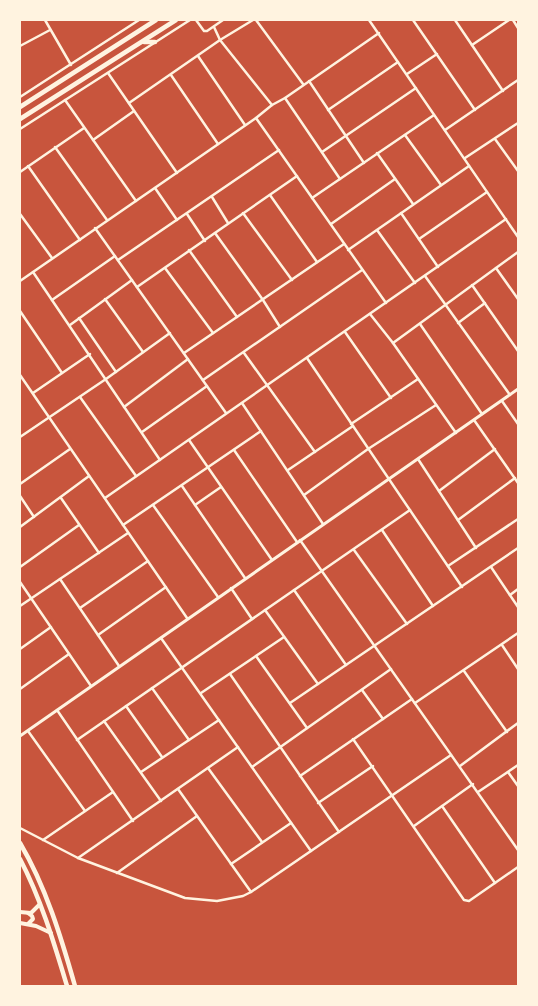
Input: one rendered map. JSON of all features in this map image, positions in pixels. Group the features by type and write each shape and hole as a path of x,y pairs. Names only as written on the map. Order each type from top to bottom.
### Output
{"main road":[{"path":"20,107 150,22 156,20"},
{"path":"20,119 176,20"},
{"path":"143,42 155,42"},
{"path":"20,843 36,873 48,902 76,986"},
{"path":"20,859 40,904 67,986"},
{"path":"20,912 34,911 40,904"},
{"path":"26,924 31,922 32,919 30,914 27,913"},
{"path":"20,923 41,928 51,934"}],"street":[{"path":"45,20 71,65"},
{"path":"20,97 139,20"},
{"path":"20,129 190,20"},
{"path":"196,20 204,31 214,27 223,20"},
{"path":"129,104 220,40 256,20 303,84"},
{"path":"370,20 518,237"},
{"path":"413,20 475,110"},
{"path":"456,20 503,91"},
{"path":"472,45 509,20"},
{"path":"513,20 518,28"},
{"path":"214,27 220,40 272,105"},
{"path":"20,46 50,30"},
{"path":"20,281 272,105 309,82 379,33"},
{"path":"406,74 437,54"},
{"path":"198,56 245,125"},
{"path":"328,110 398,62"},
{"path":"108,73 177,173"},
{"path":"171,75 218,144"},
{"path":"445,130 518,80"},
{"path":"309,82 364,163"},
{"path":"322,152 416,88"},
{"path":"55,96 60,104"},
{"path":"285,98 340,179"},
{"path":"66,100 136,201"},
{"path":"93,140 134,111"},
{"path":"312,198 434,115"},
{"path":"256,118 386,303"},
{"path":"464,159 518,123"},
{"path":"20,172 84,128"},
{"path":"405,135 441,185"},
{"path":"495,139 518,171"},
{"path":"55,147 106,220"},
{"path":"118,260 279,150"},
{"path":"377,154 413,204"},
{"path":"514,165 518,163"},
{"path":"28,166 80,240"},
{"path":"348,250 469,166"},
{"path":"137,287 296,176"},
{"path":"330,224 395,180"},
{"path":"155,188 177,220"},
{"path":"419,239 487,192"},
{"path":"270,195 317,262"},
{"path":"212,196 228,223"},
{"path":"243,213 292,280"},
{"path":"401,213 438,267"},
{"path":"20,214 52,258"},
{"path":"186,214 204,241"},
{"path":"105,498 506,219"},
{"path":"96,228 226,413"},
{"path":"378,230 415,283"},
{"path":"215,233 280,327"},
{"path":"184,353 344,244"},
{"path":"190,250 237,317"},
{"path":"393,343 518,252"},
{"path":"52,300 115,256"},
{"path":"165,268 213,333"},
{"path":"496,268 518,299"},
{"path":"203,380 362,270"},
{"path":"33,272 160,460"},
{"path":"425,276 510,395"},
{"path":"70,325 132,280"},
{"path":"472,285 518,351"},
{"path":"106,300 143,352"},
{"path":"458,323 485,303"},
{"path":"20,311 62,373"},
{"path":"370,314 393,343 456,433"},
{"path":"79,318 116,372"},
{"path":"420,324 482,414"},
{"path":"345,332 391,398"},
{"path":"20,437 106,380 170,333"},
{"path":"244,353 315,452"},
{"path":"33,393 90,354"},
{"path":"306,358 462,586"},
{"path":"124,407 188,359"},
{"path":"20,375 187,618"},
{"path":"288,470 418,379"},
{"path":"20,383 24,380"},
{"path":"142,432 207,386"},
{"path":"20,736 187,618 518,390"},
{"path":"80,397 136,476"},
{"path":"502,401 518,424"},
{"path":"242,403 324,524"},
{"path":"304,495 368,449 436,405"},
{"path":"474,420 518,483"},
{"path":"123,525 208,469 261,431"},
{"path":"189,440 272,560"},
{"path":"20,484 70,449"},
{"path":"439,491 495,449"},
{"path":"234,450 517,845 518,850"},
{"path":"418,459 476,548"},
{"path":"20,527 90,476"},
{"path":"458,520 515,478"},
{"path":"182,486 245,578"},
{"path":"195,505 221,487"},
{"path":"20,496 34,517"},
{"path":"61,498 99,553"},
{"path":"153,505 218,597"},
{"path":"77,740 410,510"},
{"path":"448,566 518,519"},
{"path":"20,567 79,525"},
{"path":"382,530 433,606"},
{"path":"20,606 128,532"},
{"path":"290,703 518,548"},
{"path":"354,550 407,624"},
{"path":"80,608 148,561"},
{"path":"491,567 518,607"},
{"path":"60,578 119,666"},
{"path":"20,582 91,686"},
{"path":"98,635 166,587"},
{"path":"231,588 252,619"},
{"path":"510,595 518,589"},
{"path":"294,590 346,665"},
{"path":"265,610 318,684"},
{"path":"20,649 51,627"},
{"path":"415,703 518,633"},
{"path":"200,694 284,637"},
{"path":"161,638 311,851"},
{"path":"502,645 518,669"},
{"path":"20,688 69,654"},
{"path":"256,656 307,728"},
{"path":"252,767 391,669"},
{"path":"464,671 507,732"},
{"path":"230,674 339,832"},
{"path":"152,688 189,740"},
{"path":"362,689 383,719"},
{"path":"300,776 412,699"},
{"path":"126,706 162,757"},
{"path":"57,710 133,821"},
{"path":"140,772 219,720"},
{"path":"104,721 161,801"},
{"path":"460,766 518,723"},
{"path":"28,730 85,811"},
{"path":"354,739 464,900 470,901 518,867"},
{"path":"78,858 238,747"},
{"path":"20,828 78,858 117,873 194,900 217,901 243,896 251,892 451,755"},
{"path":"478,792 518,765"},
{"path":"318,803 373,766"},
{"path":"208,768 262,842"},
{"path":"508,772 518,786"},
{"path":"414,826 473,784"},
{"path":"178,789 251,892"},
{"path":"43,840 113,792"},
{"path":"442,806 495,883"},
{"path":"117,873 197,816"},
{"path":"231,864 291,823"}]}
